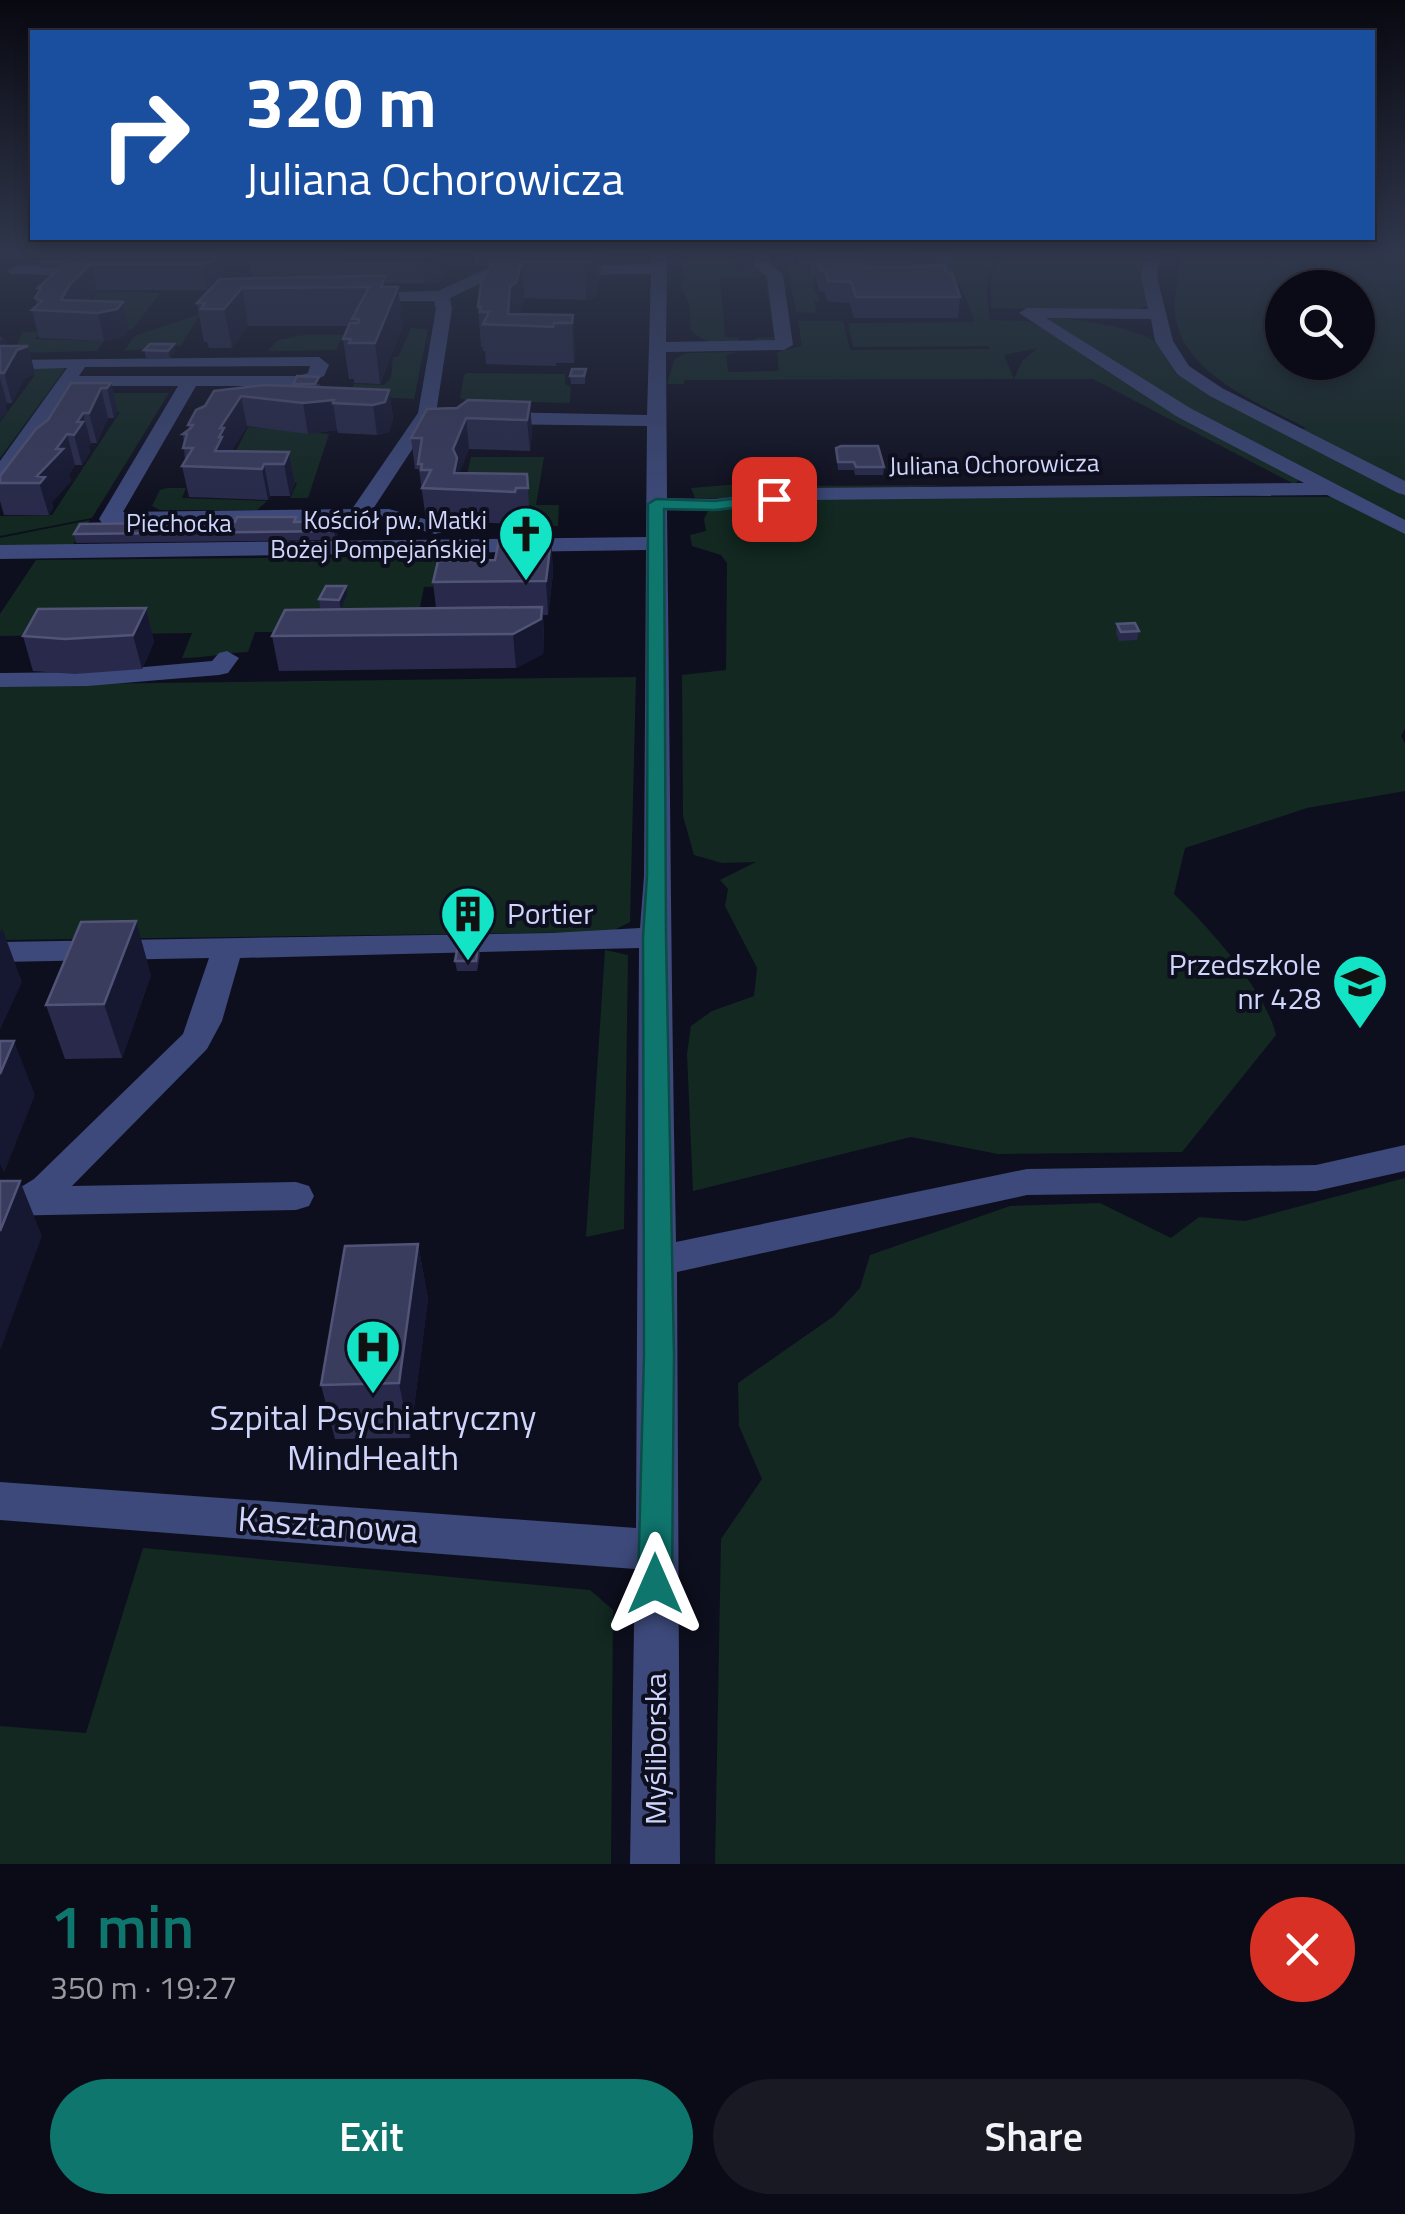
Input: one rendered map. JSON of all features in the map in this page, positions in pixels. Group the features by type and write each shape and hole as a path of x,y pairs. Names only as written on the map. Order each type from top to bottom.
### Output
{"street":[{"path":"358,516 427,413 439,342"},
{"name":"Myśliborska","path":"655,1864 658,1260 654,937 656,420 660,342"},
{"path":"660,347 784,345 784,342"},
{"path":"1074,342 1183,412 1405,528"},
{"path":"1165,342 1192,378 1405,490"},
{"path":"0,365 313,361 320,365 315,376 306,380 66,381"},
{"path":"0,476 80,362"},
{"path":"190,382 109,519 389,515 435,528"},
{"path":"427,413 448,414"},
{"path":"474,414 656,420"},
{"name":"Juliana Ochorowicza","path":"656,504 715,505 808,494 1334,489"},
{"name":"Piechocka","path":"0,552 658,544"},
{"path":"0,680 218,668 227,658"},
{"path":"0,952 654,937"},
{"path":"14,1201 47,1189 196,1041 228,949"},
{"path":"658,1260 1027,1182 1316,1178 1405,1158"},
{"path":"14,1201 296,1196"},
{"name":"Kasztanowa","path":"0,1501 655,1550"}],"green space":[{"path":"18,342 103,342 97,351 13,353"},
{"path":"130,342 183,342 181,346 124,351"},
{"path":"276,342 340,342 336,350 267,351"},
{"path":"405,342 425,342 414,399 349,395 354,384 384,385 391,378 393,357 398,357"},
{"path":"801,342 848,342 850,350 990,349 853,347 852,342 1155,342 1176,374 1405,494 1405,729 1401,736 1405,743 1405,791 1307,808 1185,848 1174,894 1248,979 1276,1035 1182,1152 998,1154 911,1137 693,1191 687,1054 691,1026 712,1011 754,996 757,968 725,906 728,889 720,880 756,862 722,863 694,855 683,816 682,675 726,670 727,563 721,555 692,546 690,535 706,531 704,519 708,511 815,497 1355,497 1305,476 1294,484 1093,379 684,380 684,384 667,384 674,359 688,353 739,352 726,355 728,372 779,371 777,352 802,346","holes":["1038,348 1022,361 1014,379 1004,355"]},
{"path":"1185,342 1265,342 1265,380 1375,380 1375,342 1405,342 1405,483 1300,430 1306,428 1213,375"},
{"path":"0,369 65,369 0,458 0,422 35,375"},
{"path":"565,374 565,384 571,387 570,403 465,400 460,398 464,375"},
{"path":"82,393 169,393 92,518 0,536 0,516 52,515 120,412 77,411"},
{"path":"248,427 329,434 308,498 290,498 297,483 228,467"},
{"path":"471,457 544,457 536,505 559,505 558,526 528,526 534,508 530,505 460,504"},
{"path":"751,483 947,485 732,499 695,498 691,488"},
{"path":"186,488 182,498 267,501 257,510 160,510 152,506 160,490"},
{"path":"90,520 72,546 0,546 0,538"},
{"path":"482,549 477,586 424,587 415,632 255,632 248,652 182,658 192,633 0,636 0,614 36,560 359,557 361,550"},
{"path":"636,677 630,922 610,932 0,940 0,685"},
{"path":"605,950 628,955 624,1229 586,1237"},
{"path":"1405,1178 1405,1864 715,1864 721,1539 762,1479 739,1426 738,1383 834,1316 860,1288 870,1255 1010,1206 1100,1203 1171,1238 1199,1217 1245,1221"},
{"path":"143,1548 590,1590 613,1610 611,1864 0,1864 0,1726 86,1733"}],"building":[{"path":"150,344 174,344 168,351 144,350"},
{"path":"0,346 28,346 17,350 4,373 0,373"},
{"path":"572,369 586,369 584,376 570,376"},
{"path":"297,376 319,377 315,384 293,384"},
{"path":"71,383 111,383 101,388 89,413 83,413 77,422 83,422 74,435 67,434 56,449 63,449 37,476 45,477 40,483 0,483 0,476 36,429 48,420"},
{"path":"265,385 389,390 385,402 373,405 241,396 220,428 224,428 215,451 289,452 284,464 264,464 262,469 182,466 193,448 183,448 187,434 183,434 193,425 188,425 196,410 205,406 214,391"},
{"path":"468,400 530,402 527,420 466,418 453,449 457,458 454,473 527,474 528,488 516,488 515,492 422,488 431,470 421,470 422,464 418,464 422,438 411,438 427,409 457,408"},
{"path":"878,446 884,467 856,467 854,462 838,462 836,448"},
{"path":"237,517 338,521 334,531 74,534 80,524 235,522"},
{"path":"357,518 375,518 373,523 355,523"},
{"path":"501,530 546,532 545,540 551,540 546,581 433,582 438,561 495,560"},
{"path":"326,586 346,586 339,600 319,599"},
{"path":"542,607 541,619 513,634 272,636 285,610"},
{"path":"146,608 133,635 65,639 23,636 38,609"},
{"path":"1135,623 1139,631 1121,632 1117,624"},
{"path":"136,921 104,1004 46,1005 81,922"},
{"path":"478,944 476,961 455,961 458,945"},
{"path":"0,1041 14,1041 0,1074"},
{"path":"0,1181 20,1181 0,1231"},
{"path":"418,1244 399,1383 321,1385 345,1246"}],"place":[{"name":"Kościół pw. Matki Bożej Pompejańskiej","path":"526,583"},
{"name":"Portier","path":"468,963"},
{"name":"Przedszkole nr 428","path":"1360,1031"},
{"name":"Szpital Psychiatryczny MindHealth","path":"373,1396"}],"route":[{"path":"655,1584 659,1355 654,937 658,876 656,504 715,505 774,499"}]}
